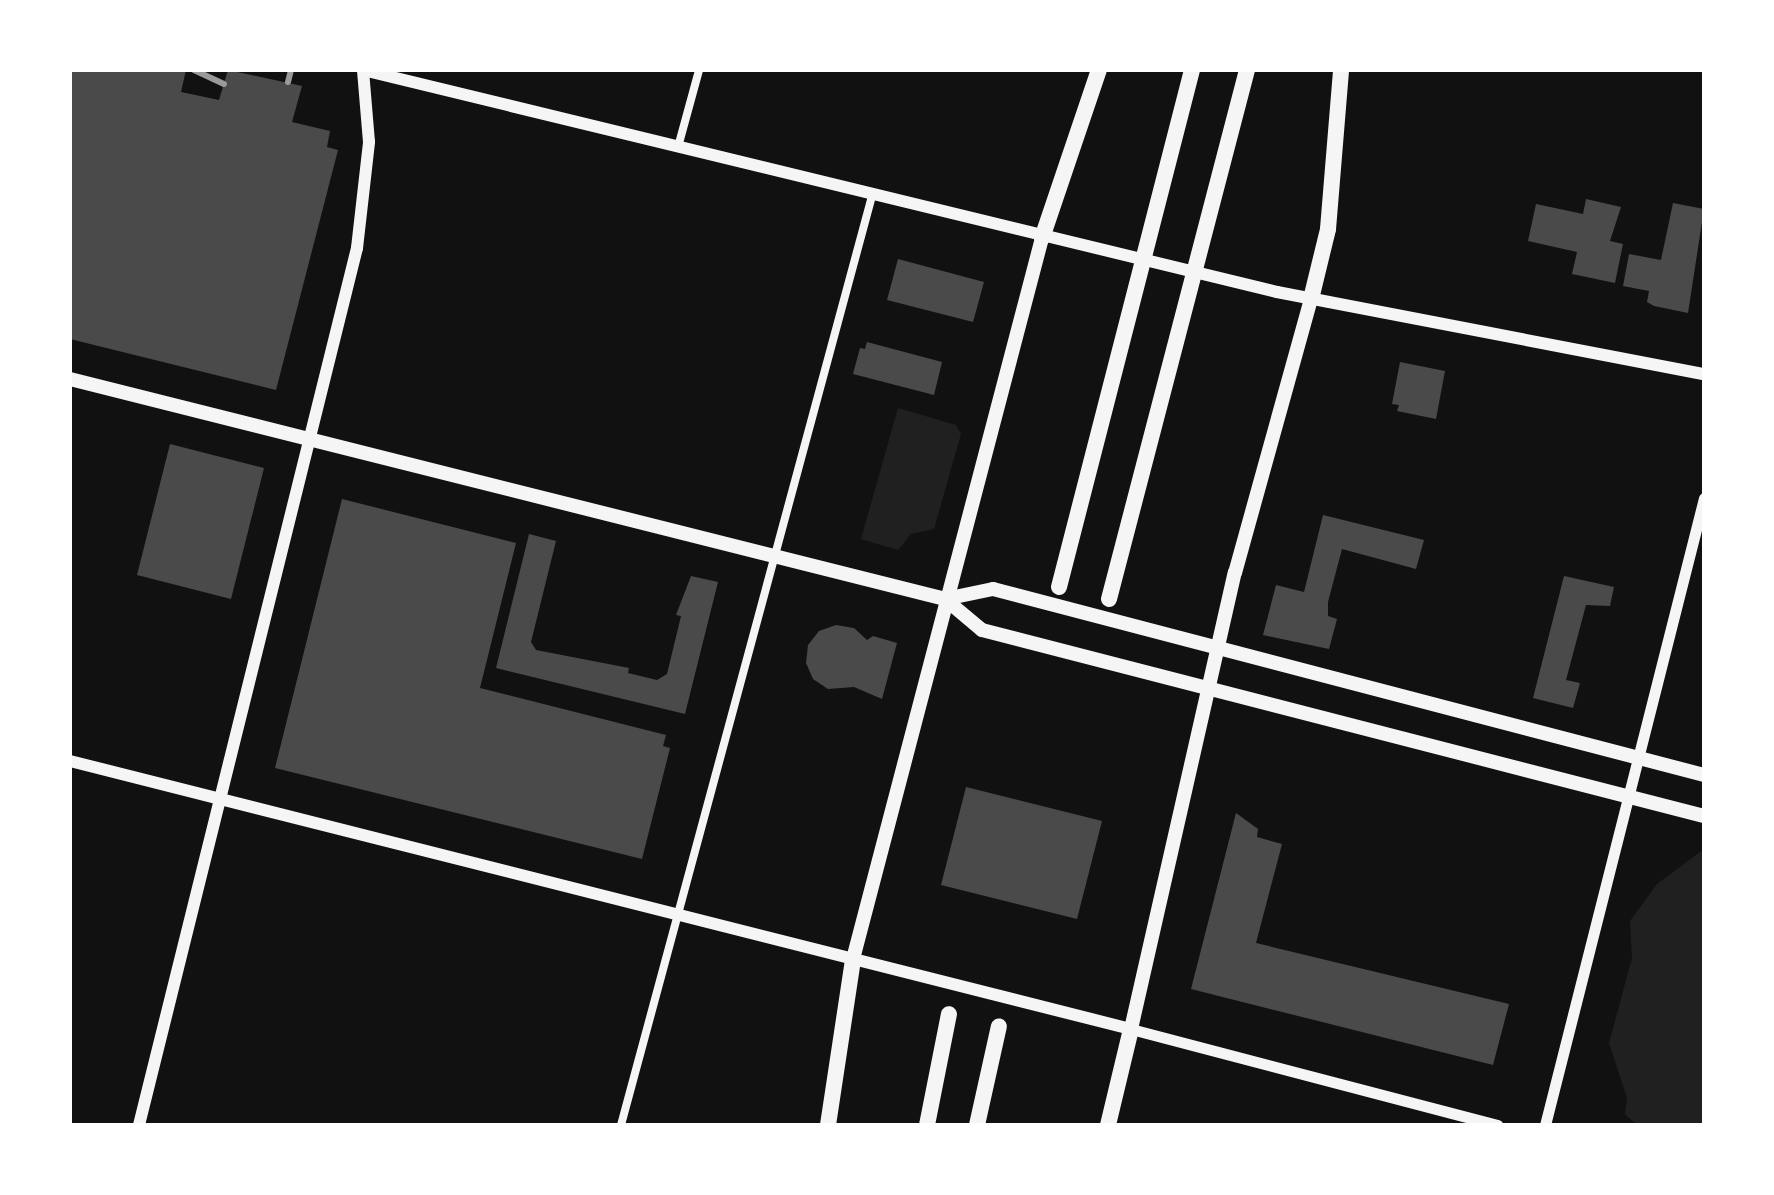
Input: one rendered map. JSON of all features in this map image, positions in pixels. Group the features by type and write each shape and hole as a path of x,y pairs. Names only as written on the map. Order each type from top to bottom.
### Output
{"highway":[{"path":"1042,238 1099,70"},
{"path":"1059,587 1192,70"},
{"path":"1109,599 1247,70"},
{"path":"1311,299 1328,229 1341,70"},
{"path":"828,1125 853,959"},
{"path":"927,1125 949,1014"},
{"path":"977,1125 999,1026"},
{"path":"1108,1125 1131,1029"}],"main road":[{"path":"139,1125 363,213 369,142 363,70 1074,246 1311,299 1704,374"},
{"path":"853,959 1042,238"},
{"path":"70,761 1131,1029 1217,650 1277,411 1311,299"},
{"path":"70,379 945,599 993,589 1704,775"},
{"path":"945,599 982,630 1704,816"}],"street":[{"path":"678,147 699,70"},
{"path":"621,1125 872,196"},
{"path":"1545,1125 1704,498"},
{"path":"1131,1029 1498,1125"}],"shaded area":[{"path":"898,408 956,425 961,434 934,529 911,534 898,550 861,539"},
{"path":"1704,849 1704,1125 1637,1125 1625,1114 1627,1098 1609,1043 1632,958 1630,921 1657,884"}],"building":[{"path":"70,70 186,70 181,92 219,100 228,70 302,86 292,122 330,131 327,147 338,150 276,390 70,339"},
{"path":"1586,199 1621,207 1610,241 1623,244 1615,283 1572,274 1577,252 1528,241 1536,204 1583,214"},
{"path":"1673,203 1704,209 1688,313 1654,306 1647,302 1649,291 1623,286 1629,254 1661,260"},
{"path":"898,259 984,282 973,322 887,300"},
{"path":"867,342 942,362 934,395 853,374 860,348 865,349"},
{"path":"1400,362 1445,371 1436,419 1397,411 1399,405 1392,404"},
{"path":"170,444 264,468 231,599 137,575"},
{"path":"342,499 516,543 480,688 666,735 663,746 670,748 642,859 275,768"},
{"path":"1323,515 1424,540 1416,569 1342,549 1328,602 1328,616 1337,619 1329,649 1263,635 1276,585 1304,592"},
{"path":"529,534 556,541 531,642 536,650 629,668 628,673 657,680 667,674 681,616 676,615 691,576 718,582 685,714 496,668"},
{"path":"1564,576 1614,587 1610,606 1586,605 1566,680 1580,683 1573,708 1533,698"},
{"path":"836,625 854,628 867,640 873,636 897,643 882,699 854,687 828,689 813,679 806,663 808,645 819,631"},
{"path":"966,787 1102,821 1077,919 941,885"},
{"path":"1236,813 1258,829 1257,837 1282,844 1256,943 1509,1004 1493,1065 1191,989"}],"railway":[{"path":"194,70 224,84"},
{"path":"288,82 291,70"}]}
